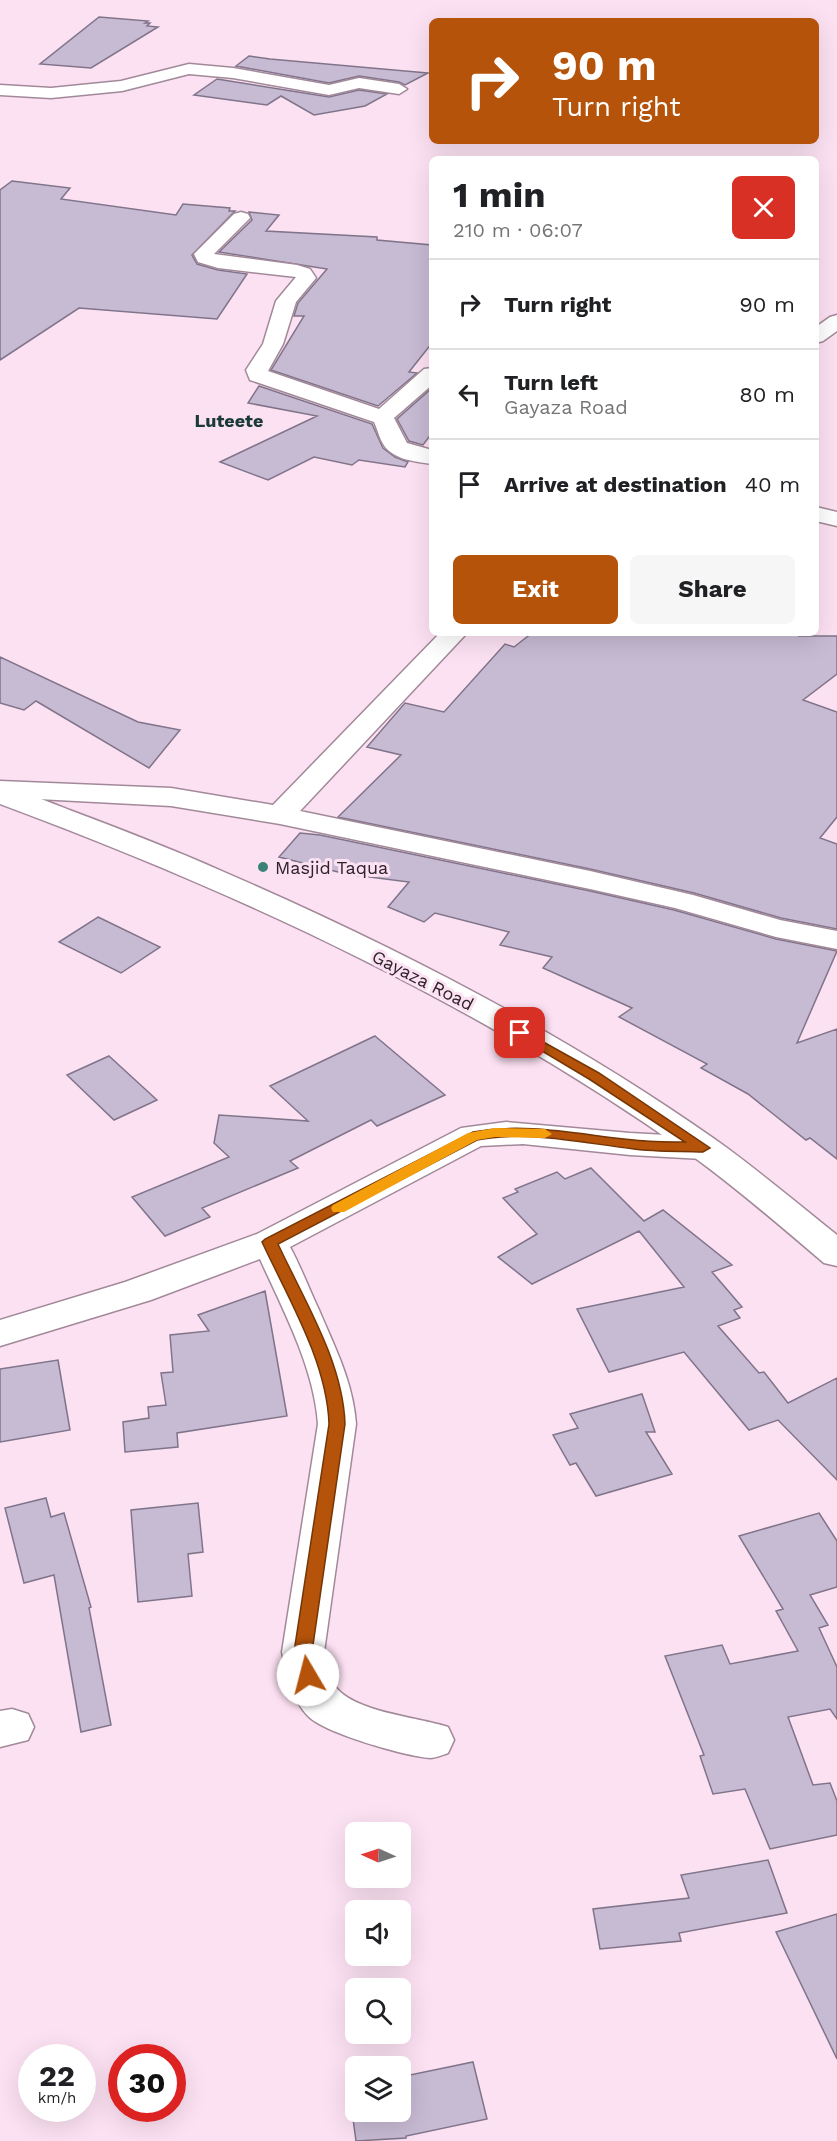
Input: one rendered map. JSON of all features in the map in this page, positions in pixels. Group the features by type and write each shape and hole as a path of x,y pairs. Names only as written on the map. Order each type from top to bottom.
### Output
{"street":[{"path":"0,90 51,93 122,86 189,69 233,73 329,90 359,83 399,89"},
{"path":"241,218 208,249 204,254 205,258 218,262 297,271 303,273 306,278 286,300 273,344 256,370 258,375 382,417 388,424 392,441 396,446 408,452 429,457"},
{"path":"819,335 837,321"},
{"path":"382,417 429,377"},
{"path":"819,515 837,519"},
{"path":"280,815 451,636"},
{"path":"0,789 171,797 280,815 682,901 776,928 837,940"},
{"name":"Gayaza Road","path":"0,794 98,828 313,924 465,1000 594,1076 703,1148 837,1254"},
{"path":"0,1333 138,1291 270,1242 473,1137 495,1132 533,1133 637,1145 703,1148"},
{"path":"270,1242 320,1351 336,1402 337,1424 303,1652 308,1675 316,1693 330,1709 356,1719 432,1740"}],"building":[{"path":"99,17 148,21 145,23 150,23 147,26 158,27 91,68 40,64"},
{"path":"249,56 428,73 405,85 359,76 329,83 236,66"},
{"path":"217,79 329,97 359,90 387,94 365,106 314,115 281,96 267,105 194,95"},
{"path":"12,181 70,188 61,199 176,215 183,204 230,208 229,211 235,211 192,255 197,264 247,274 217,319 79,308 0,360 0,190"},
{"path":"249,212 279,215 266,231 377,237 377,240 429,245 429,347 409,372 417,373 378,406 271,370 304,316 294,316 298,303 327,269 219,252 252,220"},
{"path":"259,386 372,424 383,448 395,457 408,462 405,467 359,460 352,465 314,457 268,480 220,462 317,416 248,403"},
{"path":"429,391 429,437 423,445 409,441 397,419"},
{"path":"528,636 837,636 837,674 803,700 837,712 837,817 820,838 837,844 837,929 781,918 694,893 590,869 338,817 401,755 367,747 405,703 444,712 505,644 514,647"},
{"path":"0,657 138,722 180,730 149,768 36,701 24,710 0,703"},
{"path":"300,833 320,835 590,891 674,910 776,939 837,951 797,1043 837,1029 837,1159 810,1138 806,1140 748,1094 701,1068 707,1064 619,1017 632,1008 543,968 552,957 500,945 509,932 435,913 424,922 388,907 409,882 346,874 279,857"},
{"path":"98,917 160,947 121,973 59,942"},
{"path":"375,1036 445,1095 377,1126 371,1120 290,1161 298,1168 202,1208 210,1217 165,1236 132,1197 229,1157 214,1143 219,1115 308,1121 270,1086"},
{"path":"109,1056 157,1100 114,1120 67,1075"},
{"path":"591,1168 644,1221 663,1210 732,1265 712,1272 742,1307 734,1310 740,1318 718,1326 759,1373 764,1372 788,1403 837,1378 837,1480 778,1420 749,1430 684,1352 609,1372 577,1309 684,1287 639,1231 532,1284 498,1257 537,1234 503,1198 518,1192 515,1189 557,1172 565,1179"},
{"path":"265,1291 287,1416 177,1433 178,1447 125,1452 123,1422 149,1418 148,1407 166,1405 161,1373 173,1372 170,1335 209,1331 198,1315"},
{"path":"58,1360 70,1430 0,1442 0,1369"},
{"path":"642,1394 655,1432 646,1432 672,1474 596,1496 576,1463 570,1465 553,1435 578,1428 570,1414"},
{"path":"46,1498 51,1517 64,1513 91,1607 89,1608 111,1725 81,1732 54,1575 24,1583 5,1508"},
{"path":"198,1503 203,1552 188,1554 192,1596 138,1602 131,1510"},
{"path":"819,1513 837,1541 837,1587 810,1595 828,1625 819,1628 837,1667 837,1719 830,1709 788,1717 813,1785 830,1783 837,1801 837,1835 770,1849 745,1789 713,1794 700,1756 704,1755 665,1656 722,1645 730,1664 798,1651 776,1611 783,1609 739,1536"},
{"path":"768,1860 787,1913 679,1933 681,1941 600,1949 593,1909 689,1898 681,1875"},
{"path":"837,1914 837,2059 776,1932"},
{"path":"473,2062 487,2119 406,2136 406,2138 356,2141 353,2122 411,2122 411,2075"}],"slow traffic":[{"path":"339,1208 473,1137 495,1132 545,1134"}],"place":[{"name":"Masjid Taqua","path":"263,867"}],"district":[{"name":"Luteete","path":"229,420"}],"route":[{"path":"308,1675 303,1652 337,1424 336,1402 320,1351 270,1242 336,1210 460,1142 495,1132 551,1134 637,1145 703,1148 594,1076 520,1033"}]}
